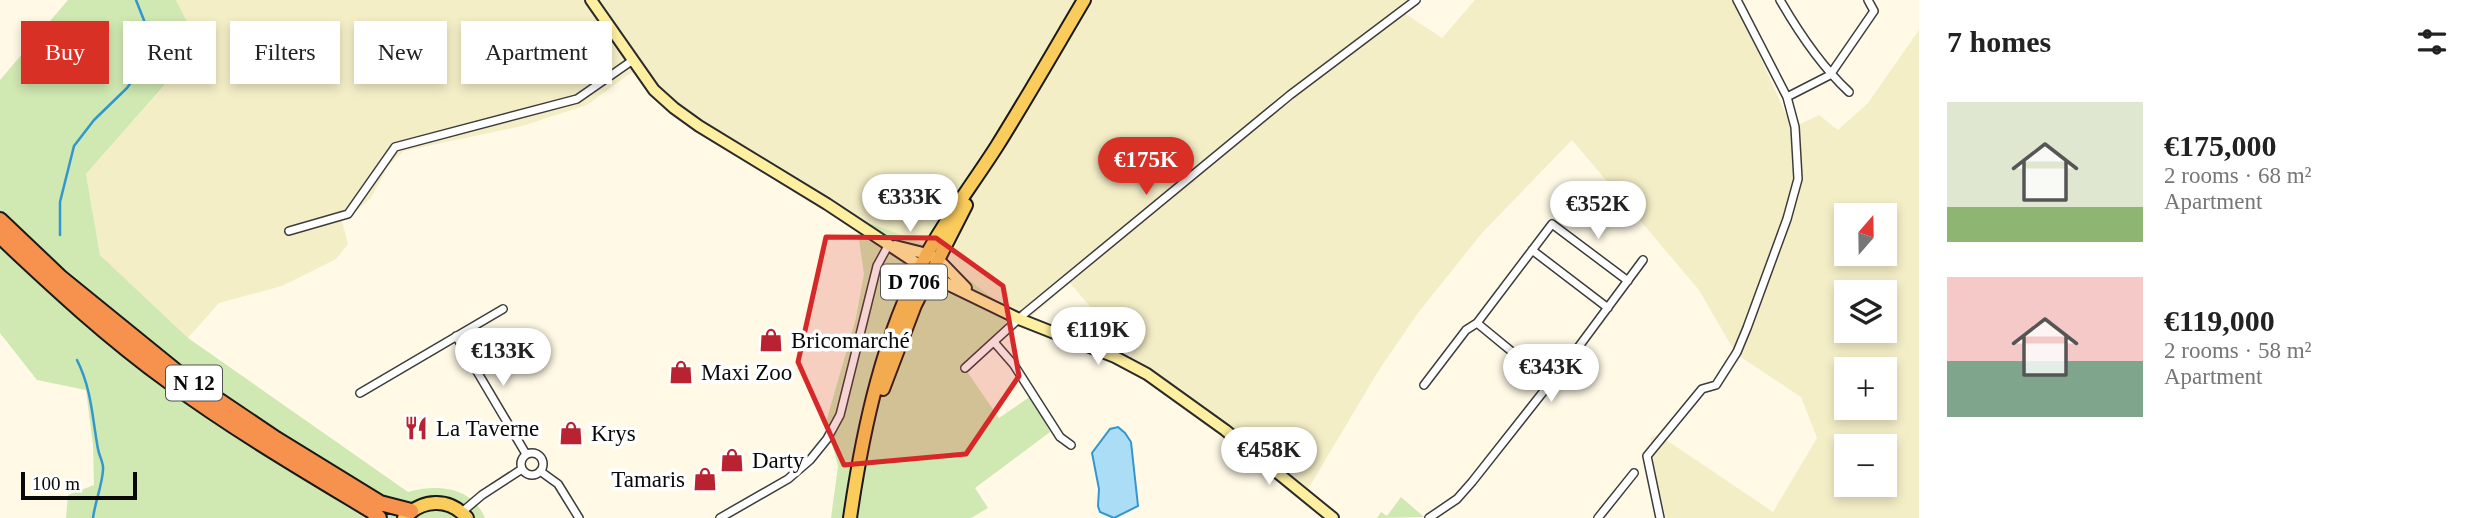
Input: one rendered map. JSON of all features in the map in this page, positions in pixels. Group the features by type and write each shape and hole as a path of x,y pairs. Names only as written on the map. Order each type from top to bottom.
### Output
{"highway":[{"name":"N 12","path":"0,220 61,278 178,373 276,439 380,503 407,514"},
{"name":"N 12","path":"0,236 83,312 169,382 379,518"}],"main road":[{"name":"D 706","path":"850,518 866,432 885,354 923,268 1084,0"},
{"path":"407,514 423,504 436,502 450,505 464,515"}],"street":[{"path":"592,0 654,90 674,108 923,268 976,298 1019,319 1115,356 1147,374 1225,430 1333,518"},
{"path":"965,368 1019,319 1290,95 1416,0"},
{"path":"1660,518 1647,456 1702,389 1716,385 1737,352 1787,219 1798,179 1795,127 1787,97 1737,0"},
{"path":"1780,0 1796,28 1830,75 1849,92"},
{"path":"1787,97 1830,75 1874,11 1868,0"},
{"path":"289,231 348,214 395,147 577,99 633,60"},
{"path":"1424,384 1466,330 1477,323 1552,224 1628,281"},
{"path":"889,244 930,255 976,298"},
{"path":"720,518 788,479 810,460 827,439 840,415 877,266 889,244"},
{"path":"1532,250 1608,308"},
{"path":"1429,518 1457,499 1472,482 1643,260"},
{"path":"360,393 503,309"},
{"path":"1477,323 1550,383"},
{"path":"456,336 526,454"},
{"path":"994,342 1014,365 1060,437 1072,445"},
{"path":"532,452 541,457 543,463 540,471 531,475 522,469 521,459 526,454 532,452"},
{"path":"464,515 482,495 522,469"},
{"path":"540,471 558,484 579,518"},
{"path":"1598,518 1634,472"}],"highlighted area":[{"path":"826,237 936,238 1003,286 1019,376 966,454 844,465 798,362"}],"shaded area":[{"path":"176,0 1409,0 1398,9 1442,38 1475,0 1732,0 1792,128 1819,115 1838,130 1868,103 1919,30 1919,518 1666,518 1651,462 1651,437 1659,435 1773,512 1817,438 1801,397 1736,354 1699,290 1572,140 1482,233 1418,313 1379,370 1308,489 1231,427 1225,434 1124,367 1136,347 1094,311 1070,283 994,346 863,222 858,233 851,226 668,111 632,72 587,105 522,126 404,151 388,166 371,198 342,221 348,244 336,259 282,286 219,303 188,338 100,255 86,174 166,84 216,84 216,21 186,21"}],"green space":[{"path":"68,0 176,0 186,21 123,21 123,84 165,84 86,174 100,255 188,338 408,492 430,488 452,490 471,499 485,518 66,518 68,495 94,485 93,445 86,390 37,380 0,333 0,80 21,55 21,84 109,84 109,21 50,21"},
{"path":"863,221 918,241 1011,312 994,346 966,370 999,418 1031,396 1050,432 975,488 988,508 971,518 831,518 838,466 826,422 856,318 864,274 858,233"},
{"path":"1401,497 1424,517 1377,518 1381,512 1387,516"}],"water":[{"path":"1118,427 1131,442 1138,506 1114,518 1100,512 1092,453 1110,429"}],"waterway":[{"path":"60,235 60,202 74,146 94,120 160,50 149,33 136,0"},
{"path":"77,360 89,393 103,467 93,518"}],"place":[{"name":"Bricomarché","path":"771,340"},
{"name":"Maxi Zoo","path":"681,372"},
{"name":"La Taverne","path":"416,428"},
{"name":"Krys","path":"571,433"},
{"name":"Darty","path":"732,460"},
{"name":"Tamaris","path":"705,479"}]}
